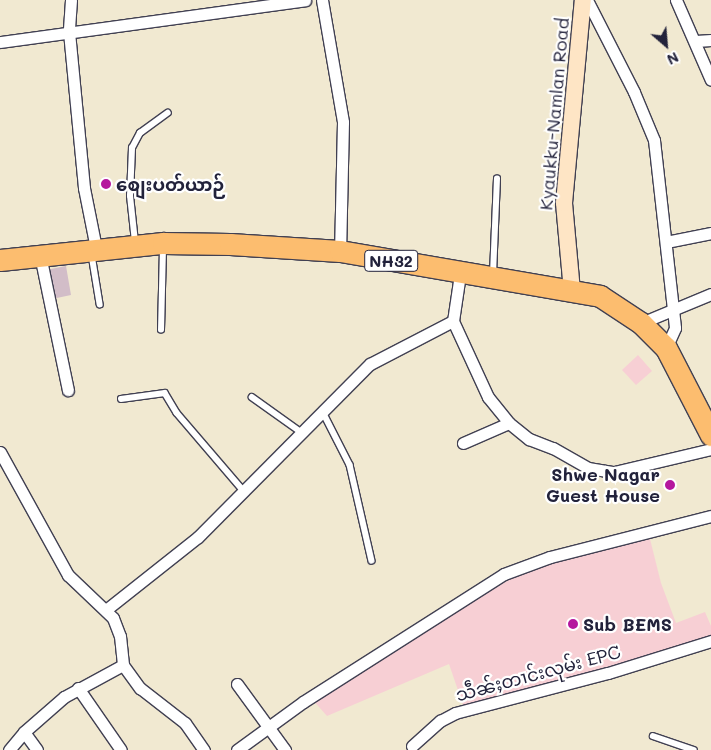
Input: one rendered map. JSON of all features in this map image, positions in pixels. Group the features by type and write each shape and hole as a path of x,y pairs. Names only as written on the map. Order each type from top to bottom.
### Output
{"highway":[{"name":"NH32","path":"0,260 94,248 163,243 340,251 460,274 600,296 641,322 666,348 711,435"}],"street":[{"path":"71,0 68,32 84,188 94,248"},
{"path":"0,42 304,0"},
{"path":"322,0 343,122 340,251"},
{"path":"585,0 634,92 654,140 675,328 666,348"},
{"name":"Kyaukku-Namlan Road","path":"572,291 564,203 585,0"},
{"path":"676,0 696,41 711,80"},
{"path":"696,41 711,40"},
{"path":"666,242 711,233"},
{"path":"40,255 68,390"},
{"path":"460,274 454,321 488,397 509,423 529,439 553,448 588,468 614,472 711,449"},
{"path":"641,322 672,307 711,294"},
{"path":"107,609 198,537 322,410 370,364 454,321"},
{"path":"464,443 509,423"},
{"path":"0,452 68,575 107,609 120,636 122,665 140,688 185,723 204,750"},
{"path":"237,750 303,702 504,574 550,557 711,516"},
{"name":"သဵၼ်ႈတၢင်းလုမ်း EPC","path":"412,746 440,721 455,712 608,673 711,641"},
{"path":"9,750 24,732 78,688 122,665"},
{"path":"237,684 284,750"},
{"path":"78,688 121,750"},
{"path":"24,732 38,750"}],"lane":[{"path":"135,245 130,196 132,148 140,133 168,113"},
{"path":"493,278 497,179"},
{"path":"160,330 163,243"},
{"path":"94,248 100,304"},
{"path":"121,398 165,393 177,413 243,490"},
{"path":"252,397 301,432"},
{"path":"322,410 350,465 372,561"},
{"path":"653,736 694,750"}],"shaded area":[{"path":"66,266 71,295 52,299 46,270"},
{"path":"638,355 652,371 636,385 622,370"},
{"name":"Sub BEMS","path":"649,535 661,583 676,623 705,612 711,626 711,636 588,674 463,705 449,664 327,716 311,698 534,565"}],"place":[{"name":"စျေးပတ်ယာဉ်","path":"106,184"},
{"name":"Shwe Nagar Guest House","path":"670,485"},
{"name":"Sub BEMS","path":"573,624"}]}
